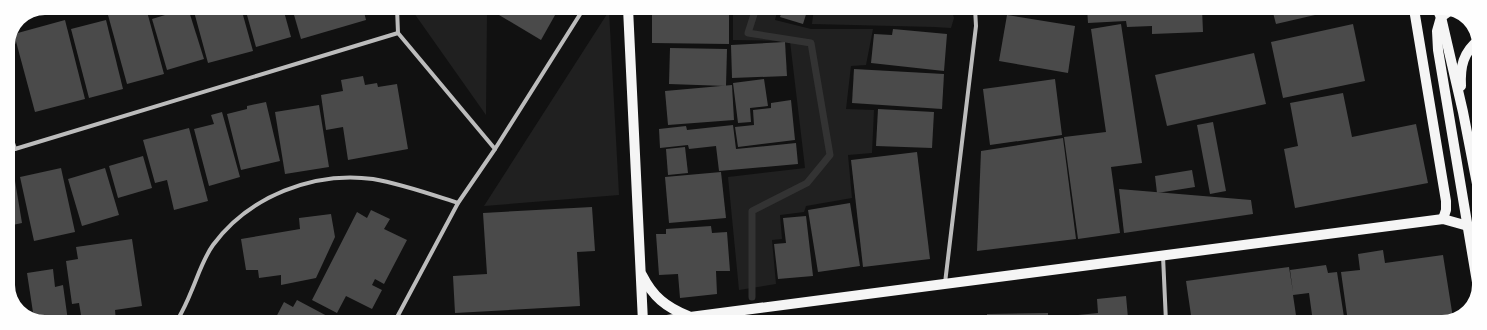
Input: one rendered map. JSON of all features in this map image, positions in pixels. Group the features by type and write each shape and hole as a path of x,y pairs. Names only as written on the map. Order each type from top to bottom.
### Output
{"main road":[{"path":"628,15 643,315"},
{"path":"1415,15 1446,201 1446,210 1443,219"},
{"path":"1439,15 1463,112 1472,158"},
{"path":"1439,15 1437,31 1438,50 1472,251"},
{"path":"1463,112 1461,66 1467,51 1472,46"},
{"path":"705,315 1443,219 1468,226"},
{"path":"641,271 648,287 659,300 673,310 684,315"}],"street":[{"path":"397,15 398,33 495,149"},
{"path":"399,315 458,203 495,149 580,15"},
{"path":"945,284 976,26 975,15"},
{"path":"15,150 398,33"},
{"path":"179,315 212,246 233,222 259,202 288,189 315,182 345,178 372,179 395,183 458,203"},
{"path":"1163,255 1166,315"}],"shaded area":[{"path":"415,15 487,15 486,115"},
{"path":"606,15 609,15 619,195 484,206"},
{"path":"733,15 776,15 775,20 811,29 873,29 866,65 851,66 846,109 874,110 872,153 848,155 852,198 806,206 804,212 780,215 782,239 772,240 776,284 739,290 728,177 805,168 790,41 733,40"},
{"path":"813,15 953,15 954,18 951,28 812,24"}],"building":[{"path":"108,15 148,15 164,74 127,84"},
{"path":"165,15 190,15 204,59 167,70 152,19"},
{"path":"195,15 243,15 253,51 208,63"},
{"path":"247,15 285,15 291,37 256,47"},
{"path":"294,15 365,15 366,20 301,39"},
{"path":"499,15 555,15 541,40"},
{"path":"652,15 729,15 729,44 652,43"},
{"path":"781,15 806,15 803,24 780,17"},
{"path":"1007,15 1075,26 1068,73 999,61"},
{"path":"1087,15 1202,15 1203,32 1152,34 1152,26 1127,27 1126,21 1088,23"},
{"path":"1274,15 1315,15 1276,24"},
{"path":"65,20 85,99 35,112 16,40 17,33"},
{"path":"106,20 123,89 89,98 71,29"},
{"path":"1121,24 1142,163 1111,167 1120,233 1078,239 1064,137 1106,132 1091,29"},
{"path":"1353,24 1365,81 1283,98 1271,42"},
{"path":"893,29 947,34 944,71 871,63 874,34 892,35"},
{"path":"785,42 787,76 732,78 731,45"},
{"path":"670,48 727,49 726,86 669,84"},
{"path":"1254,53 1266,104 1167,126 1155,75"},
{"path":"854,69 944,74 942,109 852,103"},
{"path":"363,76 365,85 377,83 378,87 397,84 408,149 348,160 343,127 326,130 321,95 343,91 341,80"},
{"path":"764,79 768,106 750,108 751,122 738,123 733,83"},
{"path":"1055,79 1062,135 990,145 983,89"},
{"path":"732,85 734,120 668,125 665,91"},
{"path":"1343,93 1352,137 1416,124 1428,183 1295,208 1284,149 1298,146 1290,103"},
{"path":"791,100 795,140 738,147 735,127 754,125 753,110 771,108 771,103"},
{"path":"266,102 280,161 241,170 227,114 247,109 247,106"},
{"path":"319,105 329,167 285,174 275,112"},
{"path":"878,109 934,112 932,148 876,146"},
{"path":"222,112 240,177 209,186 194,129 214,124 211,115"},
{"path":"1213,122 1226,191 1210,194 1197,125"},
{"path":"733,125 736,149 796,143 798,164 719,171 716,146 689,149 688,145 660,148 659,129 686,126 687,130"},
{"path":"189,128 208,201 174,210 167,180 155,183 143,140"},
{"path":"1063,138 1076,239 977,251 981,151"},
{"path":"685,147 688,173 668,175 666,149"},
{"path":"917,152 930,259 863,267 851,160"},
{"path":"143,156 152,188 118,198 109,166"},
{"path":"61,168 75,232 34,241 20,177"},
{"path":"105,168 119,215 82,226 68,179"},
{"path":"1192,170 1195,187 1157,193 1155,176"},
{"path":"721,172 726,218 669,223 665,177"},
{"path":"15,181 22,223 15,224"},
{"path":"1119,189 1251,200 1253,214 1124,233"},
{"path":"850,203 860,266 818,272 808,210"},
{"path":"592,207 595,251 577,252 580,306 455,313 453,276 487,274 483,213"},
{"path":"371,210 390,219 384,229 407,240 384,284 375,279 372,285 382,290 372,309 346,296 337,313 312,300 357,212 367,218"},
{"path":"331,214 335,237 316,278 281,285 281,275 259,278 258,270 246,270 241,239 300,229 299,218"},
{"path":"806,216 813,276 778,279 774,244 786,243 783,218"},
{"path":"711,226 712,233 727,232 730,271 716,271 717,294 680,298 678,274 659,275 656,234 666,234 666,229"},
{"path":"132,239 142,306 115,310 115,315 81,315 79,303 72,304 66,261 78,259 76,247"},
{"path":"1383,250 1385,263 1443,255 1452,313 1446,315 1347,315 1341,272 1360,270 1358,254"},
{"path":"1326,265 1328,273 1337,272 1344,315 1312,315 1309,293 1293,295 1296,315 1191,315 1186,281 1289,267 1293,292 1290,270"},
{"path":"53,269 55,287 63,285 67,315 45,315 33,312 27,273"},
{"path":"1126,296 1128,315 1078,315 1098,313 1097,299"},
{"path":"297,300 325,315 277,315 284,302 293,307"},
{"path":"1048,313 1048,315 987,315"}],"waterway":[{"path":"752,297 752,211 807,183 830,155 811,43 748,33 754,15"}]}
